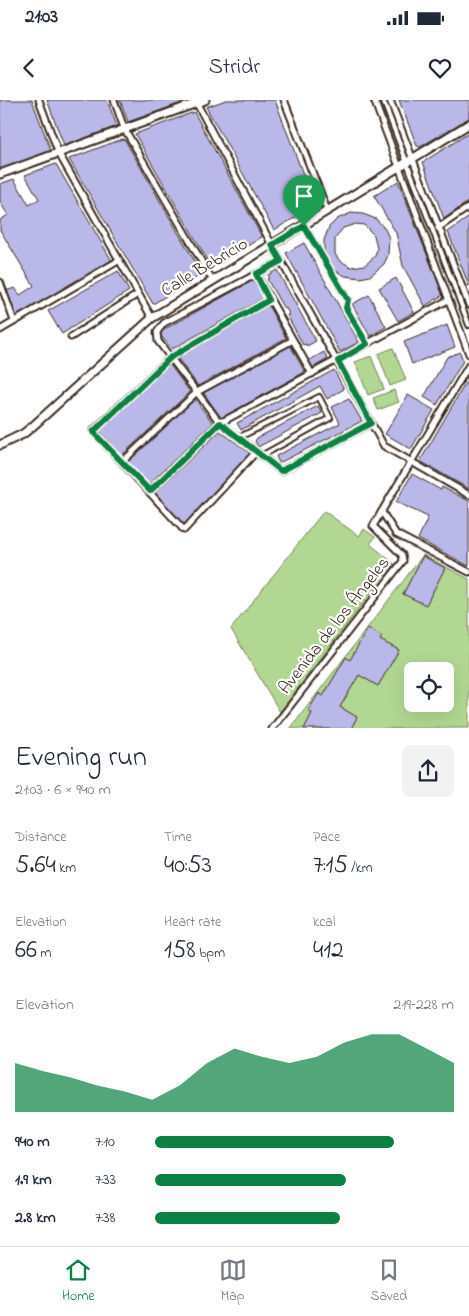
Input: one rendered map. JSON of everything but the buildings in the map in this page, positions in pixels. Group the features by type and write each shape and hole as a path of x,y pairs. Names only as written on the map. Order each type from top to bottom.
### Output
{"street":[{"path":"39,100 58,152 152,318"},
{"path":"114,100 124,128 212,281"},
{"path":"0,174 205,100"},
{"path":"284,100 327,210"},
{"path":"374,100 469,354"},
{"path":"384,100 467,294 469,305"},
{"path":"390,100 409,160 469,325"},
{"path":"196,102 272,245 384,446 469,495"},
{"name":"Calle Bebricio","path":"0,445 23,434 33,426 152,318 469,124"},
{"path":"438,228 469,207"},
{"path":"304,226 348,300 346,308 367,344"},
{"path":"0,330 118,260"},
{"path":"281,261 164,323 157,332 158,341 220,423 281,471 371,423"},
{"path":"256,274 312,374"},
{"path":"0,282 14,321"},
{"path":"71,337 138,294"},
{"path":"238,438 319,397 330,418 259,454 184,530 150,491 93,432 171,357 269,300"},
{"path":"150,491 220,423 448,300"},
{"path":"122,462 197,392 293,340"},
{"name":"Avenida de los Ángeles","path":"272,728 404,561 402,555 373,526 469,365"},
{"path":"382,512 396,534 469,572"}],"green space":[{"path":"393,348 406,380 390,386 378,354"},
{"path":"371,356 384,389 368,395 355,362"},
{"path":"394,390 399,402 378,410 373,398"},
{"path":"324,511 359,536 364,529 375,537 370,544 391,561 392,565 280,712 231,629"},
{"path":"423,555 469,579 469,728 291,728"}],"route":[{"path":"304,226 348,300 346,308 367,344 338,361 371,423 281,471 220,423 150,491 93,432 171,357 269,300 256,274 281,261 272,245 304,226"}]}
